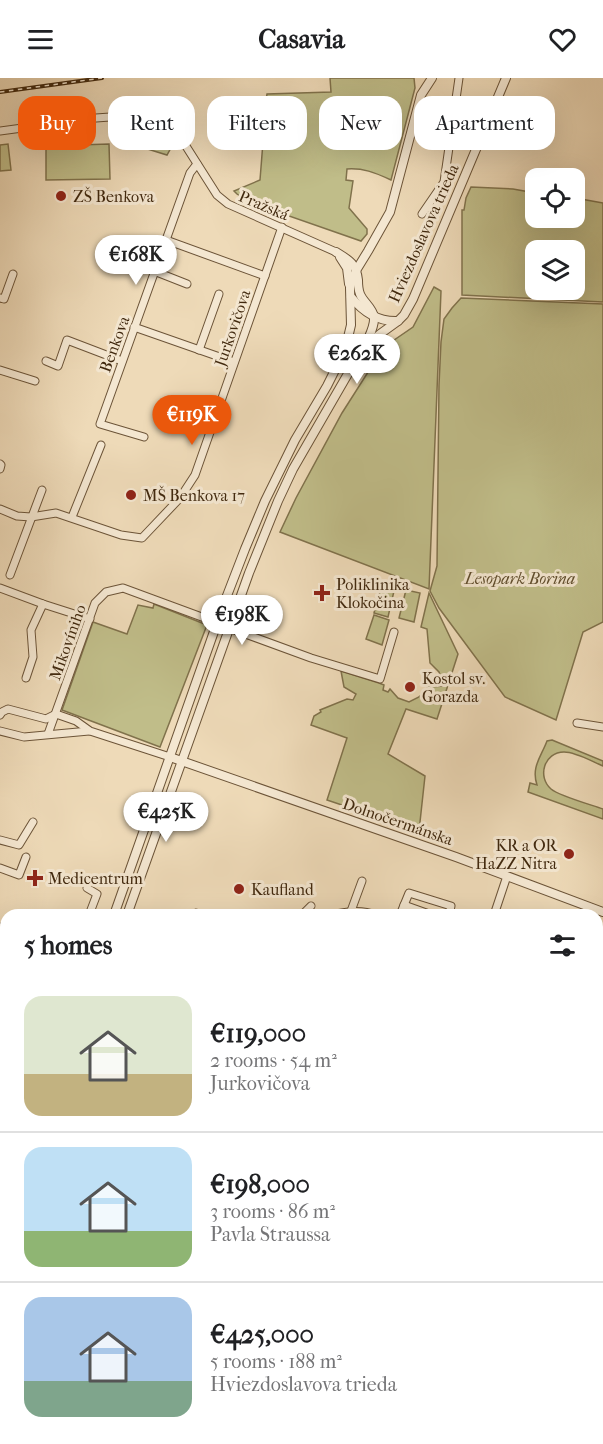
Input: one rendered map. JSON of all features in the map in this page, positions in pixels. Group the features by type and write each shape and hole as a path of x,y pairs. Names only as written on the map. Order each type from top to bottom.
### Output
{"street":[{"path":"398,321 387,321 374,317 357,305 350,292 357,269 390,212 421,95 432,78"},
{"path":"422,214 444,182 459,78"},
{"name":"Hviezdoslavova trieda","path":"129,909 228,628 263,536 293,469 365,348 404,315 506,78"},
{"name":"Pražská","path":"0,131 96,118 124,116 141,120 163,128 184,143 217,195 228,204 336,252"},
{"name":"Benkova","path":"144,437 100,424 190,172 197,164"},
{"name":"Jurkovičova","path":"0,508 17,516 32,518 56,513 123,535 142,538 180,498 195,475 282,228"},
{"name":"Jurkovičova","path":"166,240 265,276"},
{"path":"336,252 354,257 368,251"},
{"path":"336,252 350,261 357,269 359,292 374,317 365,348"},
{"path":"116,909 233,578 265,501 295,440 345,350 351,325 350,292 347,268 336,252"},
{"path":"154,271 187,284"},
{"path":"0,298 4,299 13,274"},
{"name":"Jurkovičova","path":"199,350 219,294"},
{"path":"134,327 234,362"},
{"path":"46,361 58,366 67,340 122,361"},
{"path":"0,370 35,381"},
{"path":"72,517 101,445"},
{"path":"0,464 2,465 0,469"},
{"path":"10,575 42,490"},
{"path":"0,588 90,619"},
{"name":"Mikovíniho","path":"48,734 95,603 106,592 123,588 218,623"},
{"path":"26,678 33,657 31,630 43,604"},
{"path":"218,623 311,658 380,679 394,632"},
{"path":"0,716 8,708 46,719 56,714 76,721 90,731 170,757"},
{"path":"577,723 603,726"},
{"path":"0,731 24,736 90,731"},
{"name":"Dolnočermánska","path":"170,757 595,909"},
{"path":"0,840 19,845 33,822"},
{"path":"0,868 19,875 26,857"},
{"path":"130,867 142,872"},
{"path":"496,909 507,876"},
{"path":"352,909 362,881"},
{"path":"87,888 97,894 91,909"},
{"path":"402,909 409,893 451,906 450,909"},
{"path":"404,905 415,909"},
{"path":"308,909 311,906"}],"green space":[{"path":"330,78 414,78 415,88 402,138 402,96 319,96 319,150 399,150 391,180 369,171 347,169 346,180 353,181 349,208 367,229 367,234 361,241 249,202 234,191 260,180 262,150 307,150 307,96 267,96 267,94 331,92"},
{"path":"8,144 11,170 0,171 0,145"},
{"path":"96,144 108,144 110,179 46,180 46,150 96,150"},
{"path":"151,150 170,150 167,155"},
{"path":"471,187 513,189 525,191 525,228 585,228 585,200 603,203 603,302 563,300 585,300 585,240 525,240 525,298 462,295 462,210 464,210"},
{"path":"434,287 441,291 429,589 280,532 342,413 384,347 413,327"},
{"name":"Lesopark Borina","path":"461,298 603,304 603,622 583,632 556,720 505,697 439,608 430,591 437,566 441,342 444,319"},
{"path":"381,587 394,591 388,617 374,613"},
{"path":"406,590 420,593 414,622 399,618"},
{"path":"429,593 458,654 437,719 406,709 388,754 425,776 419,831 327,800 347,738 311,725 314,716 321,712 320,710 347,699 353,700 356,694 344,687 341,671 384,685 383,690 388,692 390,689 398,698 409,702 419,697 428,687 444,686 439,672 430,663 427,629 421,627"},
{"path":"154,604 207,625 160,747 62,710 93,622 127,634 138,605 153,608"},
{"path":"374,615 389,620 382,645 366,639"},
{"path":"552,740 603,761 603,766 573,753 557,753 547,761 544,778 555,792 603,809 603,819 528,792 530,783 537,785 535,773 538,762 547,741"}],"railway":[{"path":"0,92 102,78"}],"place":[{"name":"ZŠ Benkova","path":"61,196"},
{"name":"MŠ Benkova 17","path":"131,495"},
{"name":"Poliklinika Klokočina","path":"322,593"},
{"name":"Kostol sv. Gorazda","path":"410,687"},
{"name":"KR a OR HaZZ Nitra","path":"569,854"},
{"name":"Medicentrum","path":"35,878"},
{"name":"Kaufland","path":"239,889"}]}
